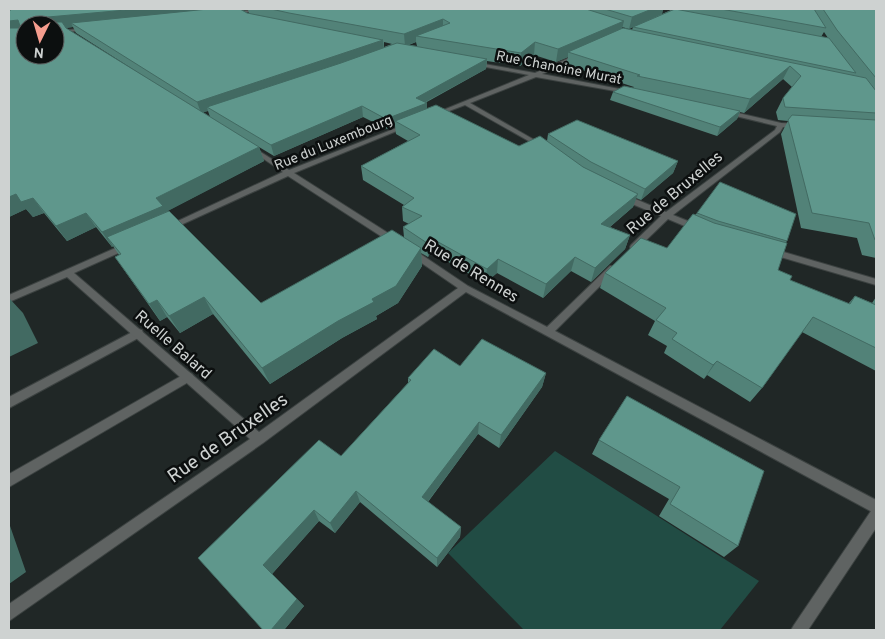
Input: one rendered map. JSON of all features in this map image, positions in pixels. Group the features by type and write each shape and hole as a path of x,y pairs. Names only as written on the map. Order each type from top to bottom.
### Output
{"street":[{"path":"221,14 270,9"},
{"path":"240,12 252,19"},
{"path":"65,33 73,34 98,28"},
{"path":"429,117 535,75 586,52"},
{"name":"Rue Chanoine Murat","path":"470,62 642,95"},
{"path":"466,103 535,142 552,154"},
{"path":"717,111 781,125 810,127"},
{"name":"Rue du Luxembourg","path":"166,228 290,172 410,125"},
{"name":"Rue de Bruxelles","path":"625,256 666,216 778,131 781,125"},
{"name":"Rue de Rennes","path":"242,142 465,288 876,507"},
{"path":"615,193 701,230"},
{"path":"9,300 139,241"},
{"path":"766,250 876,282"},
{"path":"548,331 618,263"},
{"name":"Ruelle Balard","path":"68,273 260,439"},
{"name":"Rue de Bruxelles","path":"9,613 260,439 465,288"},
{"path":"9,403 138,333"},
{"path":"9,481 188,377"},
{"path":"799,630 876,516"}],"green space":[{"path":"555,451 759,581 720,630 524,630 448,553"}],"building":[{"path":"12,9 137,9 65,15 15,15 15,20 9,21 9,11"},
{"path":"208,9 240,9 247,13 383,40 197,102 71,23"},
{"path":"271,9 586,9 624,21 558,49 535,42 521,53 416,36 450,23 443,19 404,34"},
{"path":"605,9 652,9 632,17"},
{"path":"675,9 829,38 856,73 633,27"},
{"path":"721,9 814,9 826,28"},
{"path":"823,9 876,9 876,78 837,30"},
{"path":"65,26 259,147 156,198 163,206 102,232 86,213 56,226 33,198 21,202 16,194 9,197 9,28 15,28 15,65 65,65"},
{"path":"623,28 866,78 876,91 876,113 785,107 783,98 801,76 790,66 750,99 637,76 640,75 568,52"},
{"path":"397,43 487,59 416,98 427,103 386,119 362,106 271,145 207,107 341,63"},
{"path":"624,86 740,111 720,127 613,92"},
{"path":"436,105 519,146 540,136 583,167 638,194 601,224 630,235 595,268 575,257 546,284 498,259 487,269 431,238 427,243 403,227 422,216 402,207 414,198 361,166 420,135 395,121"},
{"path":"792,115 876,120 876,241 869,223 812,213 788,120"},
{"path":"577,120 678,161 645,189 591,162 548,134"},
{"path":"720,182 796,214 787,241 697,213"},
{"path":"169,211 261,303 392,230 421,248 396,286 372,299 374,302 338,321 262,368 204,297 169,316 157,300 149,304 115,257 121,254 107,237"},
{"path":"693,214 714,223 787,243 778,270 792,276 790,280 850,304 855,296 876,305 876,348 813,317 762,388 717,361 713,365 672,339 677,333 656,320 666,308 605,273 641,238 667,248"},
{"path":"482,339 546,373 501,435 479,422 422,497 461,527 437,558 356,491 330,523 314,510 263,565 297,599 271,630 263,630 198,558 319,440 341,456 411,380 408,378 434,349 460,366"},
{"path":"627,396 764,471 738,546 670,504 680,487 599,440"}]}
